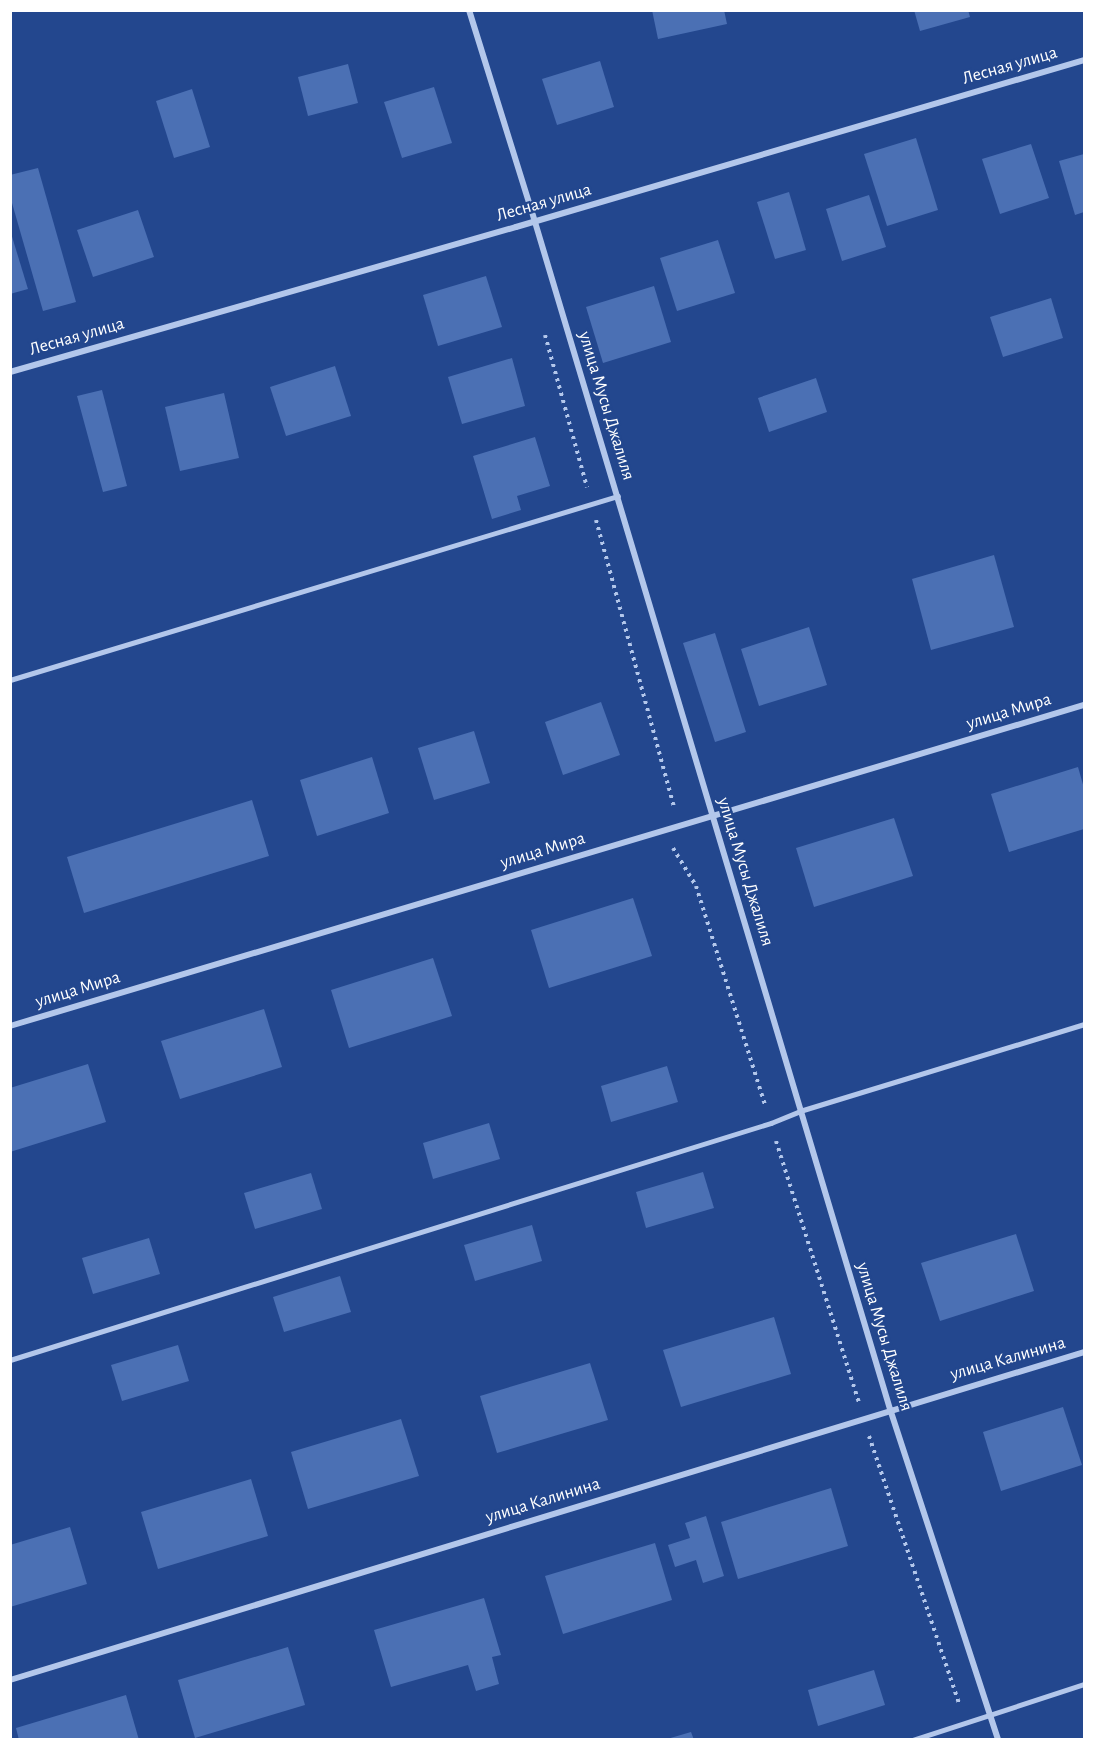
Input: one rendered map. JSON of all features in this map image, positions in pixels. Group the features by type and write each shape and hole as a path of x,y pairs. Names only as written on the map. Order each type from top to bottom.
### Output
{"street":[{"name":"улица Мусы Джалиля","path":"469,10 536,222 890,1409 998,1740"},
{"name":"Лесная улица","path":"10,372 536,222 1084,60"},
{"name":"улица Мира","path":"10,1026 1084,705"},
{"name":"улица Калинина","path":"10,1680 890,1409 1084,1352"}],"lane":[{"path":"10,680 618,496"},
{"path":"10,1360 1084,1024"},
{"path":"913,1740 1084,1684"}],"path":[{"path":"544,331 675,809 670,828 673,849 696,886 863,1418 966,1723"}],"building":[{"path":"652,10 724,10 727,24 658,39"},
{"path":"914,10 968,10 970,17 920,31"},
{"path":"600,61 614,107 557,125 542,79"},
{"path":"348,64 358,103 308,116 298,77"},
{"path":"434,87 452,143 402,158 384,102"},
{"path":"192,89 210,147 174,158 156,101"},
{"path":"916,138 938,210 887,226 864,154"},
{"path":"1031,144 1049,198 1000,214 982,159"},
{"path":"1084,154 1084,212 1075,215 1059,161"},
{"path":"38,168 76,302 43,311 10,196 10,175"},
{"path":"789,192 806,250 775,259 757,202"},
{"path":"869,195 886,247 842,261 826,209"},
{"path":"138,210 154,257 93,277 77,230"},
{"path":"10,230 28,289 10,294"},
{"path":"718,240 735,293 677,311 660,258"},
{"path":"486,276 502,327 438,346 423,295"},
{"path":"654,286 671,342 603,363 586,307"},
{"path":"1051,298 1063,338 1003,357 990,317"},
{"path":"512,358 525,406 462,424 448,377"},
{"path":"335,366 351,416 286,436 270,387"},
{"path":"816,378 827,412 769,432 758,398"},
{"path":"102,390 127,486 103,492 77,396"},
{"path":"224,393 239,458 180,471 165,407"},
{"path":"535,437 550,486 517,496 521,510 492,519 473,456"},
{"path":"994,555 1014,627 931,650 912,579"},
{"path":"809,627 827,685 759,706 741,649"},
{"path":"715,633 746,732 715,742 683,643"},
{"path":"601,702 620,755 563,775 545,722"},
{"path":"474,731 490,783 434,800 418,748"},
{"path":"372,757 389,813 317,836 300,780"},
{"path":"1078,767 1084,788 1084,829 1009,852 991,794"},
{"path":"252,800 269,856 84,913 67,857"},
{"path":"894,818 913,876 814,907 796,848"},
{"path":"633,898 652,956 549,988 531,930"},
{"path":"433,958 452,1016 349,1048 331,990"},
{"path":"264,1009 282,1067 180,1099 161,1041"},
{"path":"88,1064 106,1122 10,1152 10,1088"},
{"path":"667,1066 678,1102 611,1122 601,1086"},
{"path":"489,1123 500,1159 433,1179 423,1143"},
{"path":"703,1172 714,1208 646,1228 636,1192"},
{"path":"311,1173 322,1209 255,1229 244,1193"},
{"path":"532,1225 542,1261 475,1281 464,1245"},
{"path":"1016,1234 1034,1291 940,1321 921,1263"},
{"path":"149,1238 160,1274 93,1294 82,1258"},
{"path":"340,1276 351,1312 284,1332 273,1297"},
{"path":"774,1317 791,1374 681,1407 663,1350"},
{"path":"178,1345 189,1381 122,1401 111,1365"},
{"path":"590,1363 608,1420 497,1453 480,1396"},
{"path":"1063,1407 1082,1465 1001,1491 983,1432"},
{"path":"401,1419 419,1476 308,1509 291,1452"},
{"path":"251,1479 268,1536 158,1569 141,1512"},
{"path":"831,1488 848,1546 738,1579 721,1522"},
{"path":"706,1516 724,1576 703,1583 696,1560 675,1567 668,1545 690,1538 685,1523"},
{"path":"70,1527 87,1584 10,1607 10,1545"},
{"path":"655,1543 672,1600 563,1634 545,1576"},
{"path":"484,1598 501,1655 492,1657 499,1684 476,1691 468,1665 391,1687 374,1630"},
{"path":"288,1647 305,1705 195,1738 178,1680"},
{"path":"874,1670 885,1705 818,1726 808,1690"},
{"path":"126,1695 139,1740 19,1740 16,1728"},
{"path":"691,1732 694,1740 667,1740 667,1739"}]}
